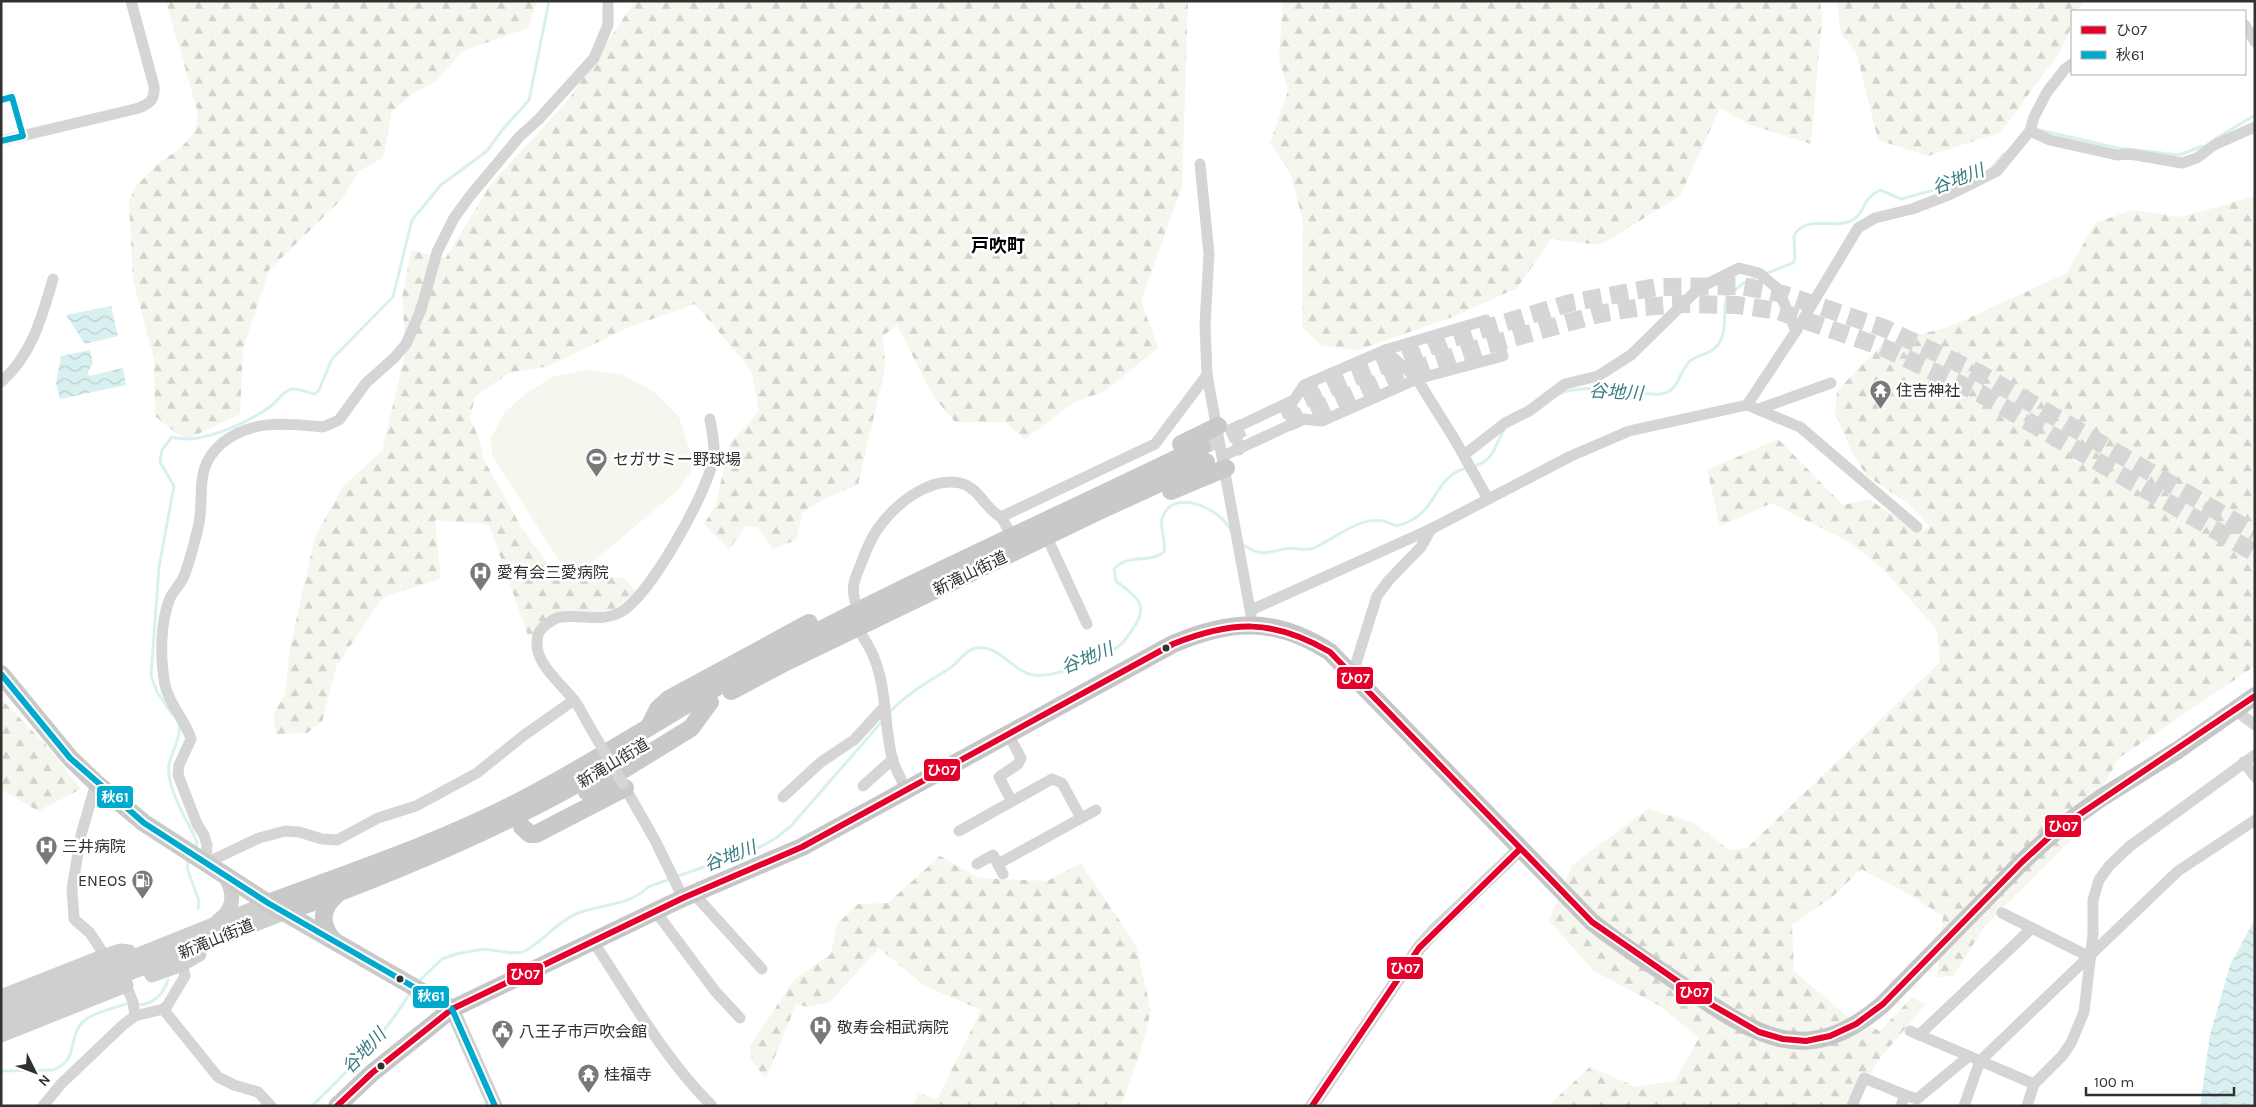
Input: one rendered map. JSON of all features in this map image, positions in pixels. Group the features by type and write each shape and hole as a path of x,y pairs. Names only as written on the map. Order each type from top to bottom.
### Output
{"highway":[{"path":"337,1106 372,1073 452,1009 656,912 685,894 802,847 1173,644 1252,617 1310,640 1330,652 1353,672 1520,849 1607,933 1730,1017 1773,1037 1792,1041 1813,1040 1837,1034 1865,1019 1896,991 2022,862 2058,829 2100,798 2178,750 2255,696"}],"main road":[{"path":"649,727 658,709 669,699 780,636 855,601 1004,523 1127,472 1218,426"},
{"name":"新滝山街道","path":"1,1010 212,924 420,846 487,817 565,777 712,688 806,637 1204,454 1099,511 782,664 710,702 564,791 471,838 337,894 241,928 1,1023"},
{"path":"782,664 813,660 1225,462"},
{"path":"1,674 70,758 96,783 144,823 268,903 452,1009 495,1106"},
{"path":"471,838 498,837 598,786 691,728 710,702"},
{"path":"522,826 530,834 536,834 624,786"},
{"path":"212,924 222,918 231,904 231,885 225,876"},
{"path":"335,942 324,926 322,913 326,905 337,894"},
{"path":"1,1035 182,964 241,928"},
{"path":"1,997 120,951 142,952"}],"street":[{"path":"1,141 150,104 155,95 154,86 130,1"},
{"path":"574,700 477,772 416,806 378,818 337,840 322,840 299,832 279,832 259,838 206,864 207,845 204,836 196,824 178,775 179,765 191,738 188,727 172,704 165,686 162,661 163,631 170,598 184,577 199,526 202,472 207,461 220,445 250,428 268,424 323,427 331,425 339,420 366,383 395,357 414,331 437,252 454,218 520,136 538,120 594,58 608,25 608,1"},
{"path":"2246,27 2255,42"},
{"path":"1747,405 1796,330 1858,228 1875,218 1912,209 1988,177 2008,161 2030,131 2034,117 2047,92 2065,69 2071,65"},
{"path":"2030,131 2050,140 2117,155 2130,154 2182,162 2197,158 2214,145 2255,127"},
{"path":"1200,164 1209,254 1205,324 1207,375 1225,462 1241,566 1252,617 1431,529 1571,456 1629,431 1747,405 1800,427 1917,527"},
{"path":"1464,455 1504,423 1529,412 1565,384 1591,379 1631,355 1698,288 1739,268 1763,276 1780,292 1796,330"},
{"path":"1,382 21,361 31,345 53,279"},
{"path":"1225,462 1238,450 1302,419 1322,420 1417,379 1503,356 1501,349 1490,334 1486,320 1385,350 1304,385 1294,400 1235,428 1238,450"},
{"path":"1385,350 1417,379 1464,455 1488,499"},
{"path":"855,601 851,588 874,535 883,522 914,493 947,482 962,483 977,493 1004,523 1155,444 1207,375"},
{"path":"1759,409 1830,383"},
{"path":"710,419 714,459 704,490 658,572 640,595 620,612 593,619 560,617 541,628 538,636 538,655 574,700 624,786 672,875 685,894 762,969"},
{"path":"1353,672 1377,596 1389,580 1422,547 1431,529"},
{"path":"1052,546 1087,624"},
{"path":"863,637 874,653 880,670 893,759 906,790"},
{"path":"2237,707 2243,716 2255,725"},
{"path":"783,797 821,762 854,740 885,708"},
{"path":"1008,734 1021,758 1018,764 999,777 1011,800"},
{"path":"2027,1106 2034,1084 2062,1056 2071,1043 2084,1012 2091,956 2093,900 2099,880 2109,866 2147,833 2255,755"},
{"path":"863,786 893,759"},
{"path":"2244,762 2255,777"},
{"path":"959,831 1011,800 1056,779 1062,783 1081,818"},
{"path":"96,783 81,835 71,896 74,919 90,933 105,956"},
{"path":"977,864 993,855 1001,869 1096,810"},
{"path":"1964,1106 1980,1061 2178,872 2255,820"},
{"path":"1312,1106 1419,948 1435,930 1520,849"},
{"path":"656,912 715,991 740,1018"},
{"path":"2002,913 2091,956"},
{"path":"2032,928 1915,1033 2034,1084"},
{"path":"593,941 673,1060 712,1106"},
{"path":"163,1010 185,976 182,964"},
{"path":"126,985 134,1010"},
{"path":"43,1106 134,1010 163,1010"},
{"path":"163,1010 218,1077 234,1085 258,1092 271,1106"},
{"path":"1852,1106 1864,1078 1903,1100 1917,1100 1969,1056"}],"green space":[{"path":"166,1 537,1 528,28 463,51 436,81 414,93 392,111 383,158 359,171 342,199 269,270 243,348 240,414 185,440 155,416 154,359 133,280 129,201 137,185 160,162 180,149 196,130 198,113"},
{"path":"635,1 1188,1 1182,186 1141,301 1158,348 1105,391 1075,402 1025,439 1005,422 955,422 933,396 897,325 883,336 885,369 858,485 825,498 803,512 796,540 773,549 757,527 746,526 729,549 704,524 715,507 730,443 759,411 751,370 695,304 627,328 549,366 509,373 475,396 470,419 479,438 484,460 523,530 557,576 624,578 637,592 614,609 571,617 528,636 489,524 435,520 441,579 383,597 336,667 322,722 307,733 276,734 273,716 285,693 290,648 315,537 343,486 382,451 406,350 402,298 411,250 445,259 491,184 569,99"},
{"path":"1283,1 1820,1 1822,19 1811,144 1748,124 1720,108 1680,196 1600,245 1551,239 1517,288 1455,316 1358,350 1322,346 1302,327 1303,221 1290,172 1270,143 1288,91 1279,58"},
{"path":"1837,1 2083,1 2078,10 2071,10 2071,27 2061,50 2001,132 1928,156 1878,140 1856,51 1841,34"},
{"path":"2255,196 2255,666 2119,758 2073,838 1985,926 1953,976 1937,977 1943,916 1907,893 1861,869 1832,897 1792,925 1794,971 1847,1016 1880,1031 1912,997 1925,1005 1881,1057 1850,1106 1548,1106 1590,1067 1636,1087 1675,1081 1699,1038 1660,1006 1594,971 1549,921 1572,865 1648,809 1693,822 1729,850 1747,848 1940,662 1937,630 1883,569 1849,542 1772,503 1720,526 1707,470 1778,439 1843,505 1868,499 1921,532 1929,526 1910,505 1867,476 1853,455 1835,413 1837,391 1882,344 1949,327 2067,273 2095,223 2132,210 2182,217"},
{"name":"セガサミー野球場","path":"584,370 621,374 653,391 679,417 695,466 678,490 586,568 560,562 493,457 490,440 504,413 525,394 552,377"},
{"path":"1,699 45,744 81,789 38,811 1,789"},
{"path":"940,856 979,878 1047,881 1081,863 1136,945 1151,1011 1139,1056 1121,1106 914,1106 918,1093 937,1100 981,1010 925,986 879,948 830,1002 808,1007 796,1004 766,1079 752,1061 750,1046 794,980 831,954 837,924 858,904 888,903"}],"water":[{"path":"111,306 118,336 85,344 66,315"},
{"path":"90,350 93,363 88,372 89,376 123,368 126,385 60,399 56,383 61,356"},
{"path":"2255,919 2255,1106 2200,1106 2210,1035 2230,965"}],"waterway":[{"path":"172,714 157,692 151,676 159,567 174,486 160,462 162,450 172,437 183,439 196,438 223,431 250,419 271,406 289,390 297,389 315,394 319,390 332,359 393,297 412,220 441,185 487,151 503,129 529,100 549,1"},
{"name":"谷地川","path":"2215,139 2255,115"},
{"name":"谷地川","path":"2039,130 2118,148 2179,155 2203,146"},
{"name":"谷地川","path":"1990,170 2004,154"},
{"name":"谷地川","path":"1765,274 1793,263 1795,258 1794,236 1804,226 1819,223 1848,222 1856,218 1868,199 1880,190 1901,199 1963,182"},
{"name":"谷地川","path":"1559,394 1587,388 1621,389 1652,394 1666,393 1671,390 1690,361 1707,353 1716,347 1720,341 1724,329 1727,296 1744,283 1760,276"},
{"name":"谷地川","path":"1473,466 1480,464 1489,457 1504,430"},
{"name":"谷地川","path":"1241,543 1261,553 1288,548 1310,549 1364,522 1385,522 1396,526 1410,521 1421,514 1447,479 1455,472 1467,468"},
{"name":"谷地川","path":"890,712 910,694 951,668 966,653 973,649 988,649 1002,656 1022,671 1038,675 1077,667 1114,650 1130,634 1140,615 1141,608 1136,598 1116,581 1114,569 1126,561 1158,556 1164,552 1165,547 1161,523 1164,514 1170,506 1189,502 1199,505 1219,516 1231,531"},
{"name":"谷地川","path":"418,982 442,959 456,954 484,949 511,953 523,952 562,922 576,914 633,898 648,887 762,846 791,826 884,719"},
{"path":"179,723 180,729 170,760 169,774 178,805 197,842 196,847"},
{"path":"188,863 187,868 199,901 198,908"},
{"path":"136,1005 152,1001 160,995 168,980"},
{"name":"谷地川","path":"312,1106 378,1037 411,991"},
{"path":"1,1071 53,1070 62,1066 70,1054 79,1026 85,1020 99,1013 130,1004"}],"tunnel":[{"path":"1280,411 1343,381 1447,340 1570,303 1657,287 1741,286 1783,294 1884,328 1981,374 2255,533"},
{"path":"1287,423 1395,376 1488,345 1599,314 1641,307 1684,304 1737,305 1778,311 1882,347 1981,394 2255,553"},
{"path":"1202,446 1251,424"}],"transit line":[{"name":"秋61","path":"1,100 12,97 23,136 1,141"},
{"name":"ひ07","path":"337,1106 372,1073 452,1009 683,898 802,847 1173,644 1215,630 1234,627 1271,629 1290,633 1330,652 1592,922 1712,1005 1759,1032 1783,1039 1806,1041 1830,1036 1856,1024 1883,1004 2022,862 2058,829 2255,696"},
{"name":"秋61","path":"1,674 70,758 144,823 268,903 452,1009 495,1106"},
{"name":"ひ07","path":"1312,1106 1419,948 1520,849"}],"place":[{"name":"住吉神社","path":"1880,409"},
{"name":"セガサミー野球場","path":"597,478"},
{"name":"愛有会三愛病院","path":"481,591"},
{"name":"三井病院","path":"46,865"},
{"name":"ENEOS","path":"143,899"},
{"name":"敬寿会相武病院","path":"821,1046"},
{"name":"八王子市戸吹会館","path":"503,1050"},
{"name":"桂福寺","path":"588,1093"}],"district":[{"name":"戸吹町","path":"998,246"}]}
